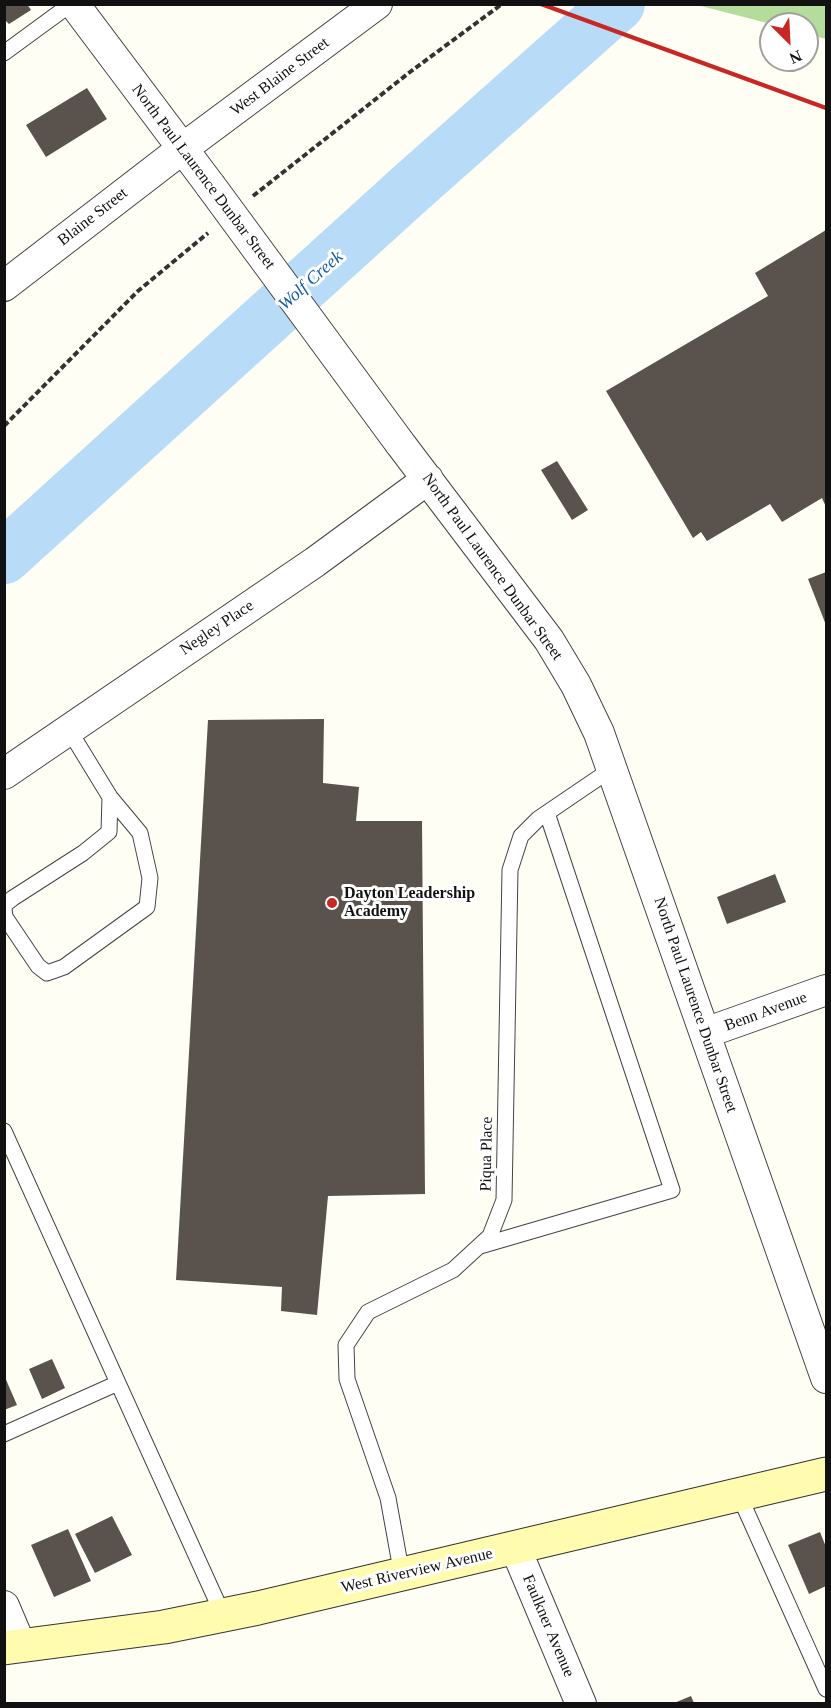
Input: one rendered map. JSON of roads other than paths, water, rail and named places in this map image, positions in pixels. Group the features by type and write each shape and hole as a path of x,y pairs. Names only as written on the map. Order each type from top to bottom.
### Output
{"street":[{"name":"North Paul Laurence Dunbar Street","path":"73,4 549,640 576,685 613,768 826,1377"},
{"name":"West Blaine Street","path":"182,149 377,4"},
{"name":"Blaine Street","path":"4,286 182,149"},
{"name":"Negley Place","path":"4,774 315,562 428,479"},
{"name":"Benn Avenue","path":"705,1033 826,990"},
{"name":"West Riverview Avenue","path":"13,1647 164,1627 223,1615 402,1575 826,1474"},
{"name":"Faulkner Avenue","path":"515,1547 581,1704"},
{"path":"4,1606 13,1647"}],"lane":[{"path":"4,53 73,4"},
{"path":"69,730 110,797 140,833 150,878 147,907 63,966 47,973 38,966 5,917 4,907 13,898 83,854 109,832 110,797"},
{"name":"Piqua Place","path":"402,1575 388,1498 347,1379 346,1345 368,1312 453,1270 490,1236 504,1200 510,870 521,836 547,813 613,768"},
{"path":"478,1247 672,1190 547,813"},
{"path":"4,1131 223,1615"},
{"path":"4,1434 118,1383"},
{"path":"739,1495 826,1689"}],"waterway":[{"name":"Wolf Creek","path":"4,557 412,187 618,4"}],"railway":[{"path":"541,4 826,108"}],"place":[{"name":"Dayton Leadership Academy","path":"332,903"}]}
